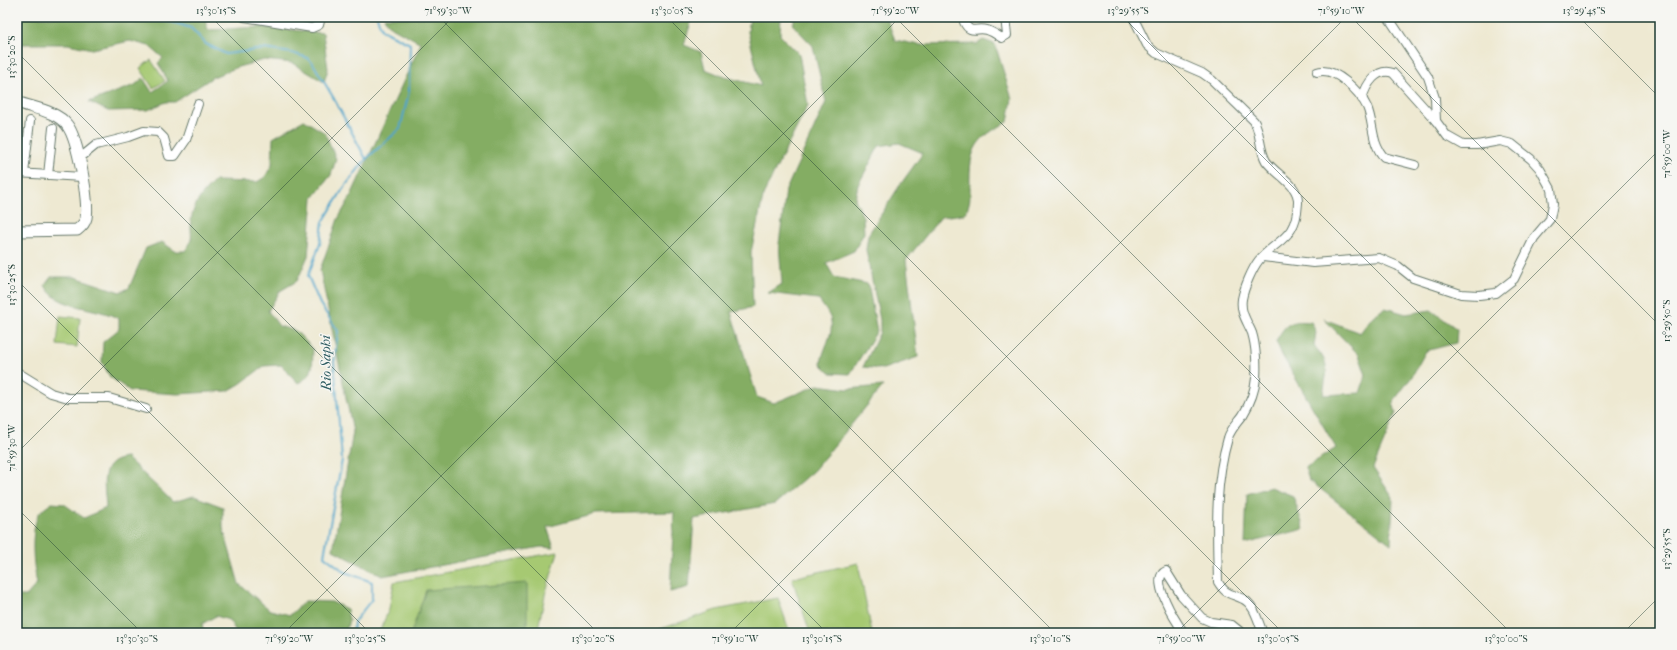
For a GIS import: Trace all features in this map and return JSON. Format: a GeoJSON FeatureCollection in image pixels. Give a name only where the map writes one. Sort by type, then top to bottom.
{"type":"FeatureCollection","features":[{"type":"Feature","properties":{"kind":"main road"},"geometry":{"type":"LineString","coordinates":[[17,102],[55,116],[68,125],[80,158],[86,217],[84,223],[78,230],[17,231]]}},
{"type":"Feature","properties":{"kind":"street"},"geometry":{"type":"LineString","coordinates":[[244,17],[312,28],[319,26],[321,17]]}},
{"type":"Feature","properties":{"kind":"street"},"geometry":{"type":"LineString","coordinates":[[964,17],[964,22],[970,30],[975,31],[984,29],[1002,38],[1008,35],[1005,17]]}},
{"type":"Feature","properties":{"kind":"street"},"geometry":{"type":"LineString","coordinates":[[1133,17],[1147,45],[1156,53],[1202,73],[1212,80],[1254,121],[1258,129],[1263,155],[1296,192],[1298,202],[1294,227],[1262,257],[1255,267],[1242,298],[1242,310],[1252,333],[1255,350],[1256,379],[1244,413],[1229,435],[1222,459],[1217,492],[1218,582],[1223,590],[1230,595],[1244,599],[1253,609],[1263,633]]}},
{"type":"Feature","properties":{"kind":"street"},"geometry":{"type":"LineString","coordinates":[[1388,17],[1428,77],[1435,98],[1436,121]]}},
{"type":"Feature","properties":{"kind":"street"},"geometry":{"type":"LineString","coordinates":[[1317,72],[1327,70],[1334,73],[1362,99],[1367,108],[1380,153],[1389,159],[1415,165]]}},
{"type":"Feature","properties":{"kind":"street"},"geometry":{"type":"LineString","coordinates":[[1262,257],[1313,263],[1379,258],[1398,266],[1413,278],[1461,294],[1479,295],[1496,293],[1514,279],[1534,238],[1550,219],[1553,204],[1551,189],[1536,164],[1512,144],[1500,140],[1477,145],[1464,145],[1447,136],[1436,121],[1393,73],[1388,71],[1379,73],[1374,77],[1367,86],[1362,99]]}},
{"type":"Feature","properties":{"kind":"street"},"geometry":{"type":"LineString","coordinates":[[80,158],[96,145],[128,137],[144,131],[158,132],[164,138],[169,156],[175,156],[186,140],[198,104]]}},
{"type":"Feature","properties":{"kind":"street"},"geometry":{"type":"LineString","coordinates":[[30,121],[20,173],[82,177]]}},
{"type":"Feature","properties":{"kind":"street"},"geometry":{"type":"LineString","coordinates":[[48,175],[53,128]]}},
{"type":"Feature","properties":{"kind":"street"},"geometry":{"type":"LineString","coordinates":[[17,372],[51,393],[68,398],[109,398],[146,409]]}},
{"type":"Feature","properties":{"kind":"street"},"geometry":{"type":"LineString","coordinates":[[1184,633],[1175,620],[1162,592],[1160,582],[1161,575],[1166,571],[1181,595],[1202,618],[1211,622],[1232,625],[1242,633]]}},
{"type":"Feature","properties":{"kind":"green space"},"geometry":{"type":"Polygon","coordinates":[[[17,17],[204,17],[208,30],[261,27],[323,33],[328,69],[324,82],[292,63],[264,60],[238,67],[213,77],[175,102],[166,102],[148,110],[108,111],[89,102],[135,85],[143,78],[152,92],[168,81],[158,63],[163,58],[149,46],[130,41],[92,49],[68,44],[17,44],[17,17]]]}},
{"type":"Feature","properties":{"kind":"green space"},"geometry":{"type":"Polygon","coordinates":[[[384,17],[677,17],[677,20],[692,19],[684,45],[701,52],[705,69],[725,77],[761,86],[748,32],[750,17],[781,17],[780,35],[799,54],[808,105],[764,193],[751,252],[753,307],[731,312],[757,397],[774,403],[818,385],[847,389],[883,386],[814,470],[775,504],[694,519],[689,587],[670,592],[674,512],[596,514],[547,527],[554,548],[541,547],[382,576],[333,550],[353,432],[320,270],[338,219],[350,198],[421,43],[388,25],[384,17]]]}},
{"type":"Feature","properties":{"kind":"green space"},"geometry":{"type":"Polygon","coordinates":[[[795,17],[886,17],[895,40],[919,45],[977,44],[983,40],[995,44],[1012,99],[1008,122],[988,133],[973,153],[970,172],[970,200],[964,214],[941,217],[906,260],[918,357],[883,369],[863,367],[880,332],[880,320],[866,250],[868,235],[900,185],[923,153],[899,143],[879,146],[858,185],[855,199],[863,217],[864,233],[854,251],[826,263],[834,277],[868,284],[877,331],[850,374],[830,373],[821,364],[823,353],[831,332],[831,321],[829,315],[818,299],[768,293],[782,284],[779,244],[786,190],[826,102],[813,46],[793,25],[795,17]]]}},
{"type":"Feature","properties":{"kind":"green space"},"geometry":{"type":"Polygon","coordinates":[[[151,60],[165,81],[153,88],[140,68],[151,60]]]}},
{"type":"Feature","properties":{"kind":"green space"},"geometry":{"type":"Polygon","coordinates":[[[304,120],[325,133],[336,159],[331,175],[313,198],[308,256],[297,281],[280,291],[268,311],[279,326],[296,331],[313,349],[312,369],[310,373],[298,383],[281,365],[264,366],[228,391],[178,394],[130,391],[110,377],[102,362],[103,342],[119,329],[119,319],[58,299],[50,293],[45,285],[51,277],[75,277],[120,292],[129,288],[146,248],[162,242],[175,251],[185,251],[191,240],[191,221],[196,204],[215,181],[257,182],[265,177],[272,165],[273,138],[304,120]]]}},
{"type":"Feature","properties":{"kind":"green space"},"geometry":{"type":"Polygon","coordinates":[[[1385,308],[1406,314],[1431,310],[1457,329],[1456,343],[1426,351],[1411,378],[1393,402],[1396,413],[1373,468],[1393,498],[1391,544],[1309,480],[1305,468],[1336,448],[1282,355],[1276,341],[1289,324],[1293,322],[1311,322],[1316,332],[1314,346],[1326,364],[1323,395],[1360,393],[1366,375],[1359,355],[1324,319],[1360,333],[1373,316],[1385,308]]]}},
{"type":"Feature","properties":{"kind":"green space"},"geometry":{"type":"Polygon","coordinates":[[[60,316],[80,318],[77,347],[57,345],[60,316]]]}},
{"type":"Feature","properties":{"kind":"green space"},"geometry":{"type":"Polygon","coordinates":[[[127,458],[173,502],[194,496],[223,507],[223,528],[239,584],[270,610],[290,615],[305,601],[332,602],[347,609],[349,621],[345,632],[237,633],[229,620],[216,616],[202,624],[204,633],[17,633],[17,596],[26,596],[37,584],[33,559],[33,540],[35,523],[38,515],[52,503],[64,504],[84,518],[106,508],[104,483],[107,469],[117,460],[127,458]]]}},
{"type":"Feature","properties":{"kind":"green space"},"geometry":{"type":"Polygon","coordinates":[[[1271,487],[1293,496],[1304,529],[1245,544],[1247,494],[1271,487]]]}},
{"type":"Feature","properties":{"kind":"green space"},"geometry":{"type":"Polygon","coordinates":[[[558,552],[545,595],[537,633],[379,633],[389,609],[394,582],[558,552]]]}},
{"type":"Feature","properties":{"kind":"green space"},"geometry":{"type":"Polygon","coordinates":[[[858,563],[872,633],[810,633],[792,578],[858,563]]]}},
{"type":"Feature","properties":{"kind":"green space"},"geometry":{"type":"Polygon","coordinates":[[[527,583],[527,633],[411,633],[426,590],[527,583]]]}},
{"type":"Feature","properties":{"kind":"green space"},"geometry":{"type":"Polygon","coordinates":[[[778,598],[790,633],[649,633],[716,610],[778,598]]]}},
{"type":"Feature","properties":{"kind":"waterway"},"geometry":{"type":"LineString","coordinates":[[125,17],[172,22],[191,28],[206,44],[226,54],[264,49],[292,53],[308,58],[314,65],[333,97],[366,159]]}},
{"type":"Feature","properties":{"kind":"waterway","name":"Rio Saphi"},"geometry":{"type":"LineString","coordinates":[[353,633],[354,622],[372,599],[372,582],[345,572],[324,556],[342,460],[334,362],[338,331],[320,304],[308,276],[320,244],[323,222],[343,189],[366,159],[400,129],[409,92],[410,44],[382,30],[377,17]]}}]}
